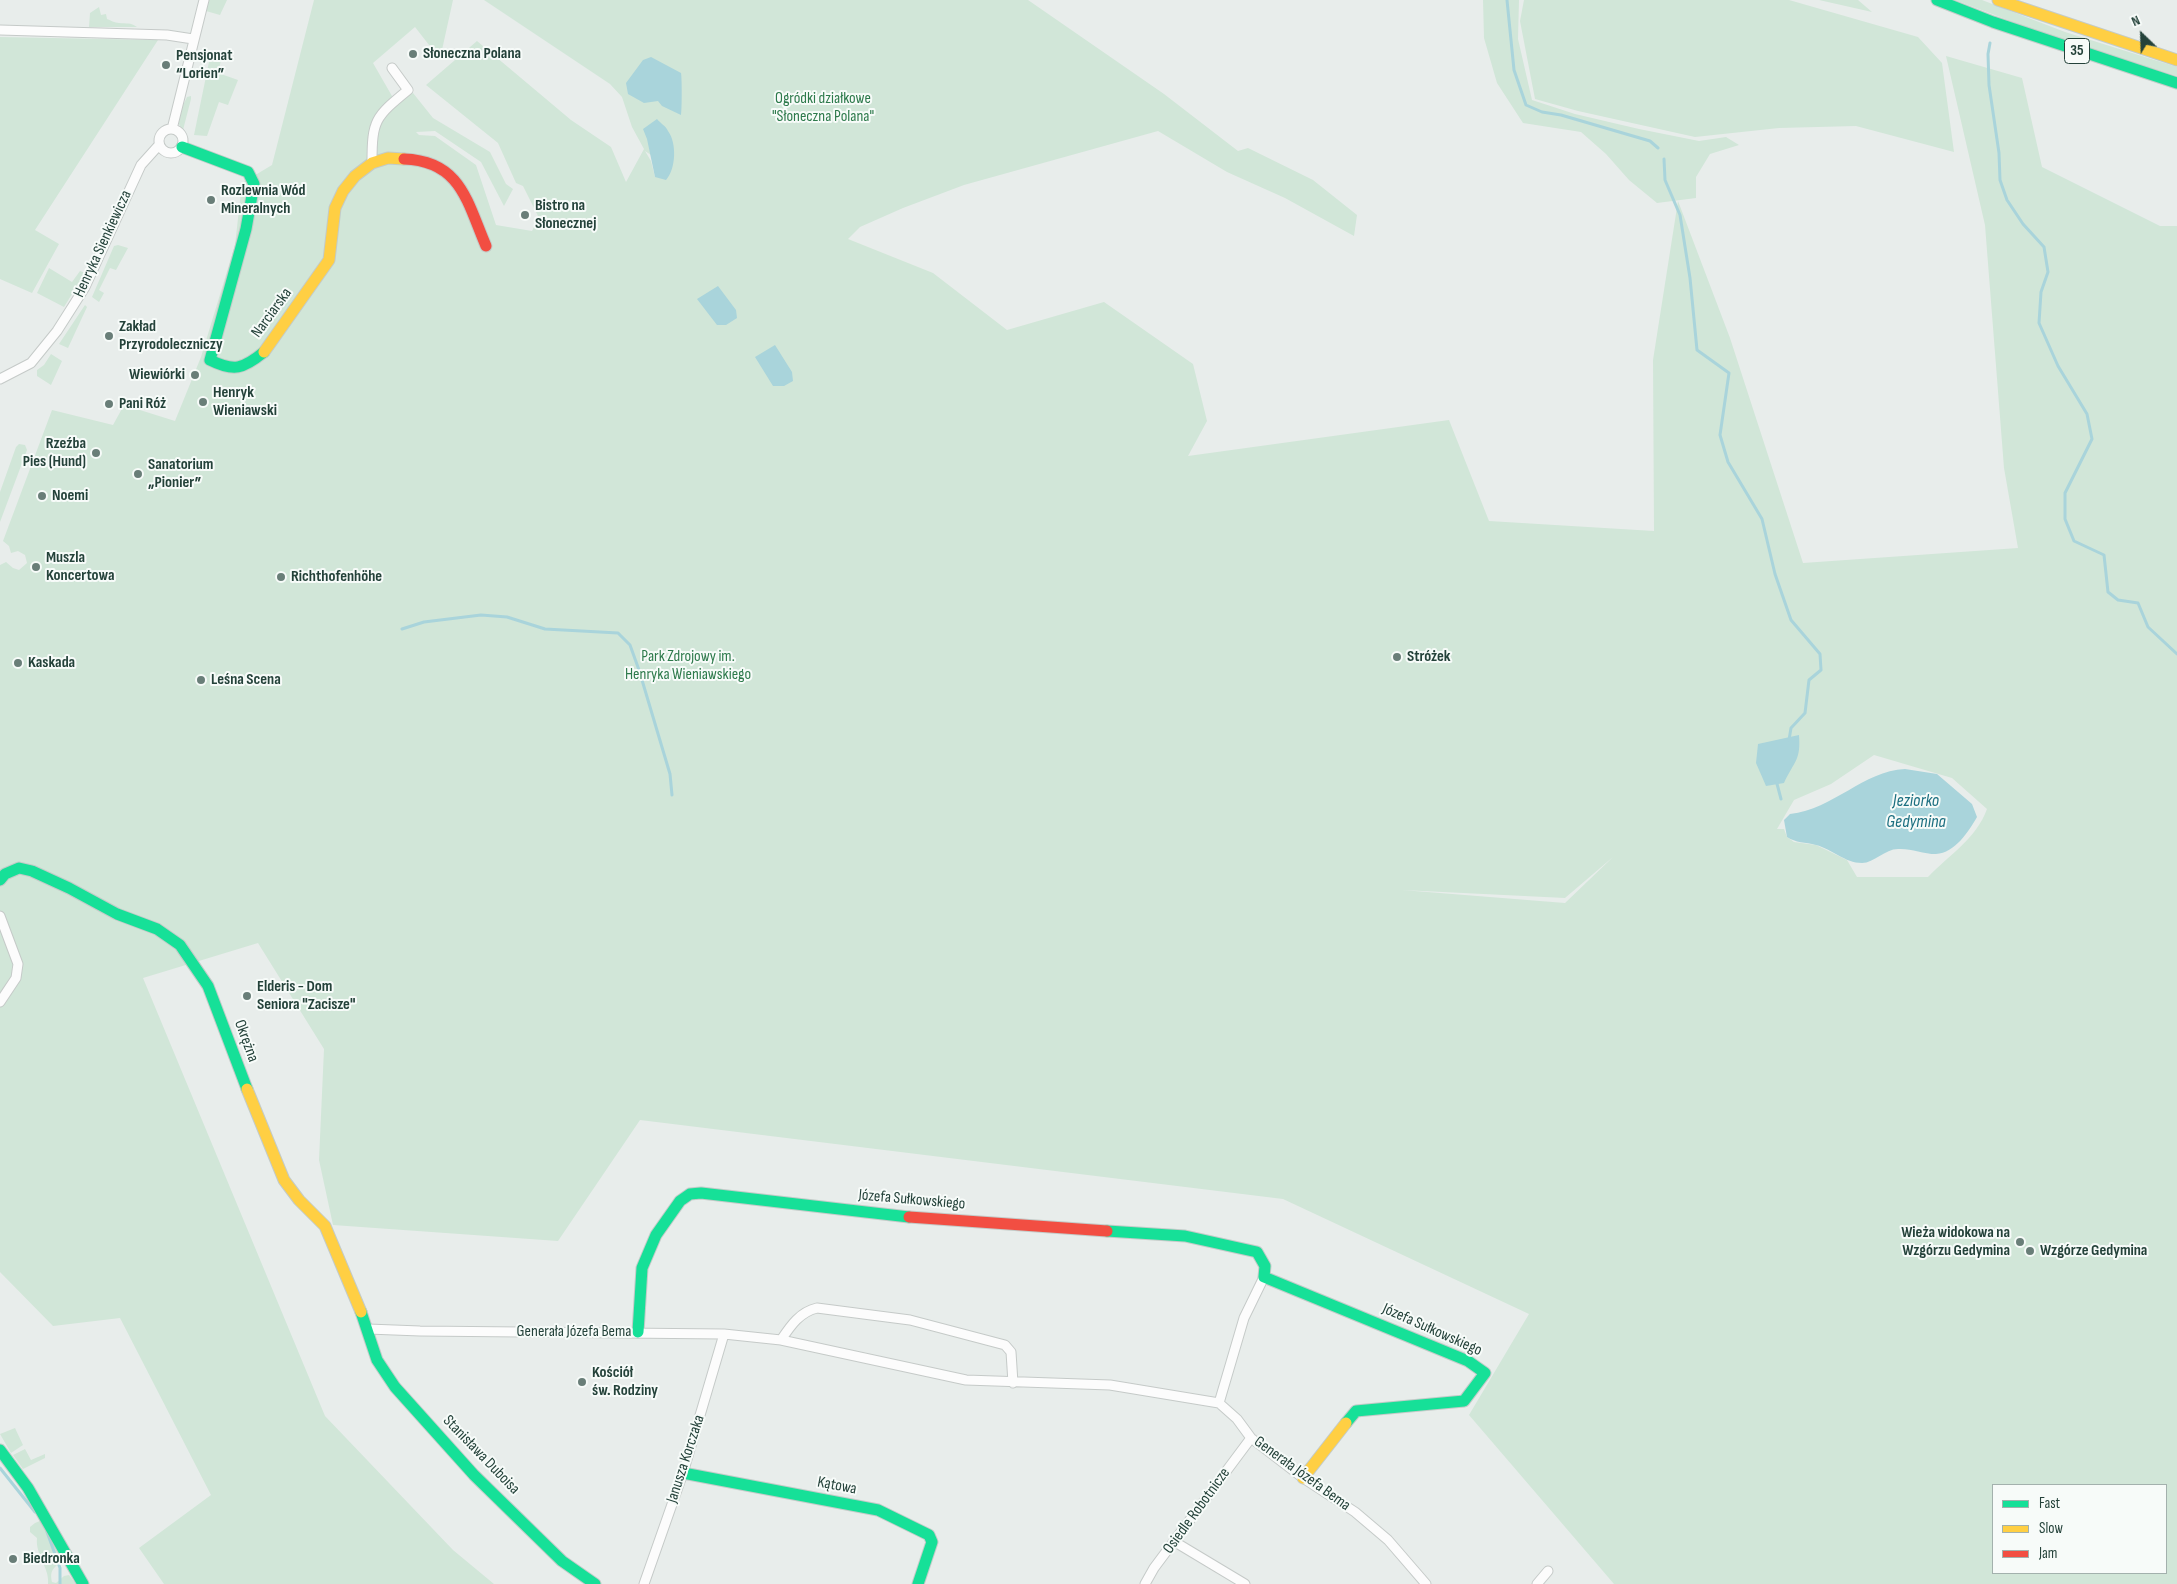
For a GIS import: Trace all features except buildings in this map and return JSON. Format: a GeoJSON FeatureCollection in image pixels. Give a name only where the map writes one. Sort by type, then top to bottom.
{"type":"FeatureCollection","features":[{"type":"Feature","properties":{"kind":"street"},"geometry":{"type":"LineString","coordinates":[[172,129],[204,0]]}},
{"type":"Feature","properties":{"kind":"street","name":"35"},"geometry":{"type":"LineString","coordinates":[[1937,0],[1985,20],[2177,83]]}},
{"type":"Feature","properties":{"kind":"street","name":"35"},"geometry":{"type":"LineString","coordinates":[[1998,0],[2177,60]]}},
{"type":"Feature","properties":{"kind":"street"},"geometry":{"type":"LineString","coordinates":[[0,30],[167,35],[193,39]]}},
{"type":"Feature","properties":{"kind":"street"},"geometry":{"type":"LineString","coordinates":[[392,68],[408,90],[382,111],[372,132],[372,163],[388,158],[414,159],[436,164],[444,169],[451,175],[460,189],[486,246]]}},
{"type":"Feature","properties":{"kind":"street"},"geometry":{"type":"LineString","coordinates":[[172,129],[177,130],[183,137],[182,147],[179,151],[170,153],[161,149],[159,140],[163,132],[172,129]]}},
{"type":"Feature","properties":{"kind":"street","name":"Henryka Sienkiewicza"},"geometry":{"type":"LineString","coordinates":[[0,379],[31,363],[57,331],[86,287],[141,165],[159,145]]}},
{"type":"Feature","properties":{"kind":"street","name":"Narciarska"},"geometry":{"type":"LineString","coordinates":[[182,147],[248,172],[254,184],[246,229],[210,360],[226,368],[245,365],[265,351],[318,278],[329,260],[335,208],[342,191],[355,176],[372,163]]}},
{"type":"Feature","properties":{"kind":"street","name":"Okrężna"},"geometry":{"type":"LineString","coordinates":[[0,880],[5,874],[18,868],[32,871],[69,888],[117,914],[157,929],[188,955],[208,986],[280,1172],[299,1200],[325,1226],[368,1329]]}},
{"type":"Feature","properties":{"kind":"street"},"geometry":{"type":"LineString","coordinates":[[0,916],[18,964],[16,978],[0,1002]]}},
{"type":"Feature","properties":{"kind":"street","name":"Józefa Sułkowskiego"},"geometry":{"type":"LineString","coordinates":[[638,1332],[642,1268],[656,1235],[680,1201],[690,1194],[701,1193],[903,1217],[1185,1236],[1257,1252],[1265,1266],[1264,1276],[1468,1361],[1485,1373],[1464,1401],[1356,1412],[1303,1478]]}},
{"type":"Feature","properties":{"kind":"street"},"geometry":{"type":"LineString","coordinates":[[1219,1402],[1244,1318],[1264,1276]]}},
{"type":"Feature","properties":{"kind":"street"},"geometry":{"type":"LineString","coordinates":[[781,1340],[794,1322],[808,1310],[818,1308],[910,1320],[1005,1345],[1011,1352],[1014,1383]]}},
{"type":"Feature","properties":{"kind":"street","name":"Generała Józefa Bema"},"geometry":{"type":"LineString","coordinates":[[368,1329],[420,1332],[724,1334],[781,1340],[966,1380],[1110,1385],[1219,1402],[1237,1419],[1251,1438],[1303,1478],[1355,1512],[1388,1540],[1426,1584]]}},
{"type":"Feature","properties":{"kind":"street","name":"Stanisława Duboisa"},"geometry":{"type":"LineString","coordinates":[[368,1329],[377,1360],[395,1387],[408,1402],[474,1475],[562,1561],[595,1584]]}},
{"type":"Feature","properties":{"kind":"street","name":"Janusza Korczaka"},"geometry":{"type":"LineString","coordinates":[[644,1584],[682,1473],[724,1334]]}},
{"type":"Feature","properties":{"kind":"street","name":"Osiedle Robotnicze"},"geometry":{"type":"LineString","coordinates":[[1145,1584],[1154,1568],[1251,1438]]}},
{"type":"Feature","properties":{"kind":"street"},"geometry":{"type":"LineString","coordinates":[[0,1450],[28,1488],[83,1584]]}},
{"type":"Feature","properties":{"kind":"street","name":"Kątowa"},"geometry":{"type":"LineString","coordinates":[[682,1473],[878,1510],[929,1535],[932,1542],[918,1584]]}},
{"type":"Feature","properties":{"kind":"street"},"geometry":{"type":"LineString","coordinates":[[1175,1542],[1245,1584]]}},
{"type":"Feature","properties":{"kind":"street"},"geometry":{"type":"LineString","coordinates":[[1537,1584],[1548,1571]]}},
{"type":"Feature","properties":{"kind":"green space"},"geometry":{"type":"Polygon","coordinates":[[[209,0],[227,0],[220,15],[206,11],[209,0]]]}},
{"type":"Feature","properties":{"kind":"green space","name":"Park Zdrojowy im. Henryka Wieniawskiego"},"geometry":{"type":"Polygon","coordinates":[[[314,0],[453,0],[440,59],[415,27],[373,63],[396,103],[413,93],[433,118],[490,152],[506,184],[513,189],[504,206],[481,162],[435,131],[416,132],[419,135],[435,136],[476,165],[496,225],[532,231],[539,218],[523,186],[516,183],[498,143],[426,85],[477,41],[571,120],[611,147],[626,182],[644,149],[632,127],[622,97],[610,84],[484,0],[1028,0],[1164,94],[1238,151],[1248,148],[1313,180],[1357,215],[1354,236],[1285,198],[1227,172],[1158,131],[964,185],[903,208],[860,227],[848,239],[933,273],[1007,330],[1104,302],[1193,364],[1207,421],[1188,456],[1449,420],[1489,521],[1654,531],[1653,360],[1678,201],[1730,338],[1803,563],[2018,548],[2004,468],[1985,225],[1946,56],[2022,78],[2042,167],[2160,226],[2177,226],[2177,1584],[1614,1584],[1469,1415],[1529,1314],[1283,1199],[640,1120],[558,1241],[333,1225],[319,1160],[324,1049],[258,943],[143,978],[325,1416],[453,1550],[494,1584],[164,1584],[139,1548],[211,1495],[120,1318],[53,1326],[0,1272],[0,565],[6,562],[19,570],[27,563],[25,555],[18,551],[11,553],[9,546],[3,541],[52,410],[113,425],[124,405],[175,421],[201,357],[235,245],[242,183],[272,165],[314,0]],[[645,151],[651,161],[655,177],[666,165],[645,151]],[[1874,755],[1831,784],[1794,800],[1777,829],[1784,829],[1787,837],[1794,842],[1816,845],[1847,860],[1857,877],[1928,877],[1969,838],[1982,820],[1987,809],[1952,778],[1874,755]],[[1613,857],[1565,898],[1402,890],[1565,903],[1613,857]]]}},
{"type":"Feature","properties":{"kind":"green space"},"geometry":{"type":"Polygon","coordinates":[[[1483,0],[1519,0],[1518,39],[1532,100],[1575,114],[1639,129],[1699,141],[1726,137],[1739,145],[1710,154],[1696,177],[1696,198],[1657,203],[1629,180],[1606,154],[1581,132],[1523,123],[1497,83],[1484,38],[1483,0]]]}},
{"type":"Feature","properties":{"kind":"green space"},"geometry":{"type":"Polygon","coordinates":[[[1524,0],[1789,0],[1918,37],[1942,63],[1954,152],[1856,126],[1779,128],[1695,137],[1578,111],[1535,99],[1520,21],[1524,0]]]}},
{"type":"Feature","properties":{"kind":"green space"},"geometry":{"type":"Polygon","coordinates":[[[1819,0],[1858,0],[1872,12],[1819,0]]]}},
{"type":"Feature","properties":{"kind":"green space"},"geometry":{"type":"Polygon","coordinates":[[[1955,0],[1982,0],[2065,32],[2177,67],[2177,76],[2066,42],[1955,0]]]}},
{"type":"Feature","properties":{"kind":"green space"},"geometry":{"type":"Polygon","coordinates":[[[99,7],[101,15],[106,14],[107,19],[137,27],[89,27],[90,13],[99,7]]]}},
{"type":"Feature","properties":{"kind":"green space"},"geometry":{"type":"Polygon","coordinates":[[[0,37],[158,40],[35,230],[59,244],[32,293],[0,279],[0,37]]]}},
{"type":"Feature","properties":{"kind":"green space"},"geometry":{"type":"Polygon","coordinates":[[[210,57],[221,60],[218,73],[238,80],[228,105],[219,102],[207,136],[194,135],[210,57]]]}},
{"type":"Feature","properties":{"kind":"green space"},"geometry":{"type":"Polygon","coordinates":[[[191,96],[183,130],[179,122],[179,114],[187,97],[191,96]]]}},
{"type":"Feature","properties":{"kind":"green space"},"geometry":{"type":"Polygon","coordinates":[[[118,245],[128,248],[116,270],[110,268],[99,290],[104,293],[99,302],[92,297],[114,246],[118,245]]]}},
{"type":"Feature","properties":{"kind":"green space"},"geometry":{"type":"Polygon","coordinates":[[[49,268],[72,282],[80,271],[85,273],[64,307],[37,293],[49,268]]]}},
{"type":"Feature","properties":{"kind":"green space"},"geometry":{"type":"Polygon","coordinates":[[[85,305],[87,307],[68,348],[59,344],[85,305]]]}},
{"type":"Feature","properties":{"kind":"green space"},"geometry":{"type":"Polygon","coordinates":[[[51,354],[62,361],[51,385],[37,376],[37,370],[44,365],[51,354]]]}},
{"type":"Feature","properties":{"kind":"green space"},"geometry":{"type":"Polygon","coordinates":[[[19,444],[25,445],[27,450],[0,522],[0,492],[16,447],[19,444]]]}},
{"type":"Feature","properties":{"kind":"green space"},"geometry":{"type":"Polygon","coordinates":[[[15,1428],[23,1445],[11,1453],[0,1434],[15,1428]]]}},
{"type":"Feature","properties":{"kind":"green space"},"geometry":{"type":"Polygon","coordinates":[[[25,1449],[31,1460],[45,1454],[45,1458],[23,1469],[13,1455],[25,1449]]]}},
{"type":"Feature","properties":{"kind":"green space"},"geometry":{"type":"Polygon","coordinates":[[[40,1521],[64,1560],[52,1571],[52,1582],[56,1583],[64,1576],[69,1575],[76,1584],[48,1584],[47,1572],[38,1550],[37,1538],[30,1532],[30,1527],[40,1521]]]}},
{"type":"Feature","properties":{"kind":"water"},"geometry":{"type":"Polygon","coordinates":[[[651,57],[681,73],[681,115],[662,106],[658,101],[644,103],[628,94],[626,83],[643,60],[651,57]]]}},
{"type":"Feature","properties":{"kind":"water"},"geometry":{"type":"Polygon","coordinates":[[[657,119],[667,129],[673,142],[674,156],[672,169],[666,180],[655,177],[643,129],[657,119]]]}},
{"type":"Feature","properties":{"kind":"water"},"geometry":{"type":"Polygon","coordinates":[[[718,286],[736,310],[737,318],[726,325],[717,325],[697,299],[718,286]]]}},
{"type":"Feature","properties":{"kind":"water"},"geometry":{"type":"Polygon","coordinates":[[[775,345],[792,372],[793,381],[784,386],[773,386],[755,357],[775,345]]]}},
{"type":"Feature","properties":{"kind":"water"},"geometry":{"type":"Polygon","coordinates":[[[1799,735],[1798,756],[1784,783],[1766,786],[1756,763],[1758,744],[1799,735]]]}},
{"type":"Feature","properties":{"kind":"water","name":"Jeziorko Gedymina"},"geometry":{"type":"Polygon","coordinates":[[[1905,769],[1937,774],[1972,804],[1977,817],[1966,835],[1949,850],[1936,854],[1898,849],[1862,863],[1850,861],[1822,847],[1787,837],[1784,820],[1790,814],[1806,811],[1821,805],[1876,776],[1890,771],[1905,769]]]}},
{"type":"Feature","properties":{"kind":"waterway"},"geometry":{"type":"LineString","coordinates":[[1507,0],[1514,70],[1526,105],[1542,112],[1561,115],[1650,141],[1658,148]]}},
{"type":"Feature","properties":{"kind":"waterway"},"geometry":{"type":"LineString","coordinates":[[1990,43],[1988,54],[1989,85],[1999,153],[2000,180],[2007,200],[2023,224],[2044,247],[2048,272],[2041,292],[2039,323],[2058,366],[2087,414],[2092,439],[2065,493],[2065,519],[2074,541],[2104,555],[2108,592],[2118,600],[2138,603],[2148,627],[2177,654]]}},
{"type":"Feature","properties":{"kind":"waterway"},"geometry":{"type":"LineString","coordinates":[[1664,159],[1665,180],[1680,215],[1690,278],[1697,350],[1729,373],[1720,435],[1728,462],[1762,519],[1775,574],[1791,620],[1820,654],[1821,670],[1809,680],[1805,713],[1791,728],[1789,740]]}},
{"type":"Feature","properties":{"kind":"waterway"},"geometry":{"type":"LineString","coordinates":[[402,629],[424,622],[481,615],[507,617],[545,629],[618,633],[630,645],[639,670],[670,774],[672,795]]}},
{"type":"Feature","properties":{"kind":"waterway"},"geometry":{"type":"LineString","coordinates":[[1776,780],[1781,799]]}},
{"type":"Feature","properties":{"kind":"waterway"},"geometry":{"type":"LineString","coordinates":[[0,1468],[35,1512]]}},
{"type":"Feature","properties":{"kind":"waterway"},"geometry":{"type":"LineString","coordinates":[[47,1532],[60,1568],[60,1584]]}},
{"type":"Feature","properties":{"kind":"traffic: fast"},"geometry":{"type":"LineString","coordinates":[[1937,0],[1993,22],[2177,83]]}},
{"type":"Feature","properties":{"kind":"traffic: fast"},"geometry":{"type":"LineString","coordinates":[[182,147],[248,172],[254,184],[246,229],[210,360],[218,364],[238,367],[250,362],[264,352]]}},
{"type":"Feature","properties":{"kind":"traffic: fast"},"geometry":{"type":"LineString","coordinates":[[0,880],[5,874],[19,868],[32,871],[69,888],[117,914],[157,929],[180,945],[208,986],[247,1089]]}},
{"type":"Feature","properties":{"kind":"traffic: fast"},"geometry":{"type":"LineString","coordinates":[[638,1332],[642,1268],[656,1235],[680,1201],[690,1194],[701,1193],[909,1217]]}},
{"type":"Feature","properties":{"kind":"traffic: fast"},"geometry":{"type":"LineString","coordinates":[[1107,1231],[1185,1236],[1257,1252],[1265,1266],[1264,1277],[1468,1361],[1485,1373],[1464,1401],[1356,1411],[1346,1423]]}},
{"type":"Feature","properties":{"kind":"traffic: fast"},"geometry":{"type":"LineString","coordinates":[[361,1312],[377,1360],[395,1387],[474,1475],[562,1561],[595,1584]]}},
{"type":"Feature","properties":{"kind":"traffic: fast"},"geometry":{"type":"LineString","coordinates":[[0,1450],[28,1488],[83,1584]]}},
{"type":"Feature","properties":{"kind":"traffic: fast"},"geometry":{"type":"LineString","coordinates":[[683,1473],[878,1510],[929,1535],[932,1542],[918,1584]]}},
{"type":"Feature","properties":{"kind":"traffic: slow"},"geometry":{"type":"LineString","coordinates":[[1998,0],[2177,60]]}},
{"type":"Feature","properties":{"kind":"traffic: slow"},"geometry":{"type":"LineString","coordinates":[[264,352],[329,260],[335,208],[343,191],[355,176],[372,163],[388,158],[404,159]]}},
{"type":"Feature","properties":{"kind":"traffic: slow"},"geometry":{"type":"LineString","coordinates":[[247,1089],[284,1180],[299,1200],[325,1226],[361,1312]]}},
{"type":"Feature","properties":{"kind":"traffic: slow"},"geometry":{"type":"LineString","coordinates":[[1303,1478],[1346,1423]]}},
{"type":"Feature","properties":{"kind":"traffic: jam"},"geometry":{"type":"LineString","coordinates":[[404,159],[438,167],[450,176],[467,200],[486,246]]}},
{"type":"Feature","properties":{"kind":"traffic: jam"},"geometry":{"type":"LineString","coordinates":[[909,1217],[1107,1231]]}},
{"type":"Feature","properties":{"kind":"place","name":"Słoneczna Polana"},"geometry":{"type":"Point","coordinates":[413,54]}},
{"type":"Feature","properties":{"kind":"place","name":"Pensjonat “Lorien”"},"geometry":{"type":"Point","coordinates":[166,65]}},
{"type":"Feature","properties":{"kind":"place","name":"Rozlewnia Wód Mineralnych"},"geometry":{"type":"Point","coordinates":[211,200]}},
{"type":"Feature","properties":{"kind":"place","name":"Bistro na Słonecznej"},"geometry":{"type":"Point","coordinates":[525,215]}},
{"type":"Feature","properties":{"kind":"place","name":"Zakład Przyrodoleczniczy"},"geometry":{"type":"Point","coordinates":[109,336]}},
{"type":"Feature","properties":{"kind":"place","name":"Wiewiórki"},"geometry":{"type":"Point","coordinates":[195,375]}},
{"type":"Feature","properties":{"kind":"place","name":"Henryk Wieniawski"},"geometry":{"type":"Point","coordinates":[203,402]}},
{"type":"Feature","properties":{"kind":"place","name":"Pani Róż"},"geometry":{"type":"Point","coordinates":[109,404]}},
{"type":"Feature","properties":{"kind":"place","name":"Rzeźba Pies (Hund)"},"geometry":{"type":"Point","coordinates":[96,453]}},
{"type":"Feature","properties":{"kind":"place","name":"Sanatorium „Pionier”"},"geometry":{"type":"Point","coordinates":[138,474]}},
{"type":"Feature","properties":{"kind":"place","name":"Noemi"},"geometry":{"type":"Point","coordinates":[42,496]}},
{"type":"Feature","properties":{"kind":"place","name":"Muszla Koncertowa"},"geometry":{"type":"Point","coordinates":[36,567]}},
{"type":"Feature","properties":{"kind":"place","name":"Richthofenhöhe"},"geometry":{"type":"Point","coordinates":[281,577]}},
{"type":"Feature","properties":{"kind":"place","name":"Stróżek"},"geometry":{"type":"Point","coordinates":[1397,657]}},
{"type":"Feature","properties":{"kind":"place","name":"Kaskada"},"geometry":{"type":"Point","coordinates":[18,663]}},
{"type":"Feature","properties":{"kind":"place","name":"Leśna Scena"},"geometry":{"type":"Point","coordinates":[201,680]}},
{"type":"Feature","properties":{"kind":"place","name":"Elderis - Dom Seniora \"Zacisze\""},"geometry":{"type":"Point","coordinates":[247,996]}},
{"type":"Feature","properties":{"kind":"place","name":"Wieża widokowa na Wzgórzu Gedymina"},"geometry":{"type":"Point","coordinates":[2020,1242]}},
{"type":"Feature","properties":{"kind":"place","name":"Wzgórze Gedymina"},"geometry":{"type":"Point","coordinates":[2030,1251]}},
{"type":"Feature","properties":{"kind":"place","name":"Kościół św. Rodziny"},"geometry":{"type":"Point","coordinates":[582,1382]}},
{"type":"Feature","properties":{"kind":"place","name":"Biedronka"},"geometry":{"type":"Point","coordinates":[13,1559]}},
{"type":"Feature","properties":{"kind":"park label","name":"Ogródki działkowe \"Słoneczna Polana\""},"geometry":{"type":"Point","coordinates":[823,108]}}]}
